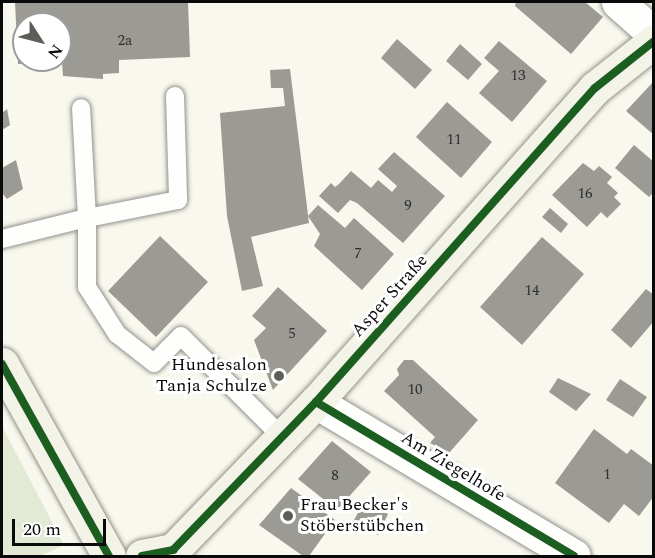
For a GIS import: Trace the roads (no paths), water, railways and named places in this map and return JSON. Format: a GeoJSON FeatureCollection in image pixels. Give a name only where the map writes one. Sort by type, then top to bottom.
{"type":"FeatureCollection","features":[{"type":"Feature","properties":{"kind":"street"},"geometry":{"type":"LineString","coordinates":[[618,2],[654,34]]}},
{"type":"Feature","properties":{"kind":"street","name":"Asper Straße"},"geometry":{"type":"LineString","coordinates":[[142,556],[173,550],[316,402],[595,88],[654,41]]}},
{"type":"Feature","properties":{"kind":"street"},"geometry":{"type":"LineString","coordinates":[[2,364],[109,556]]}},
{"type":"Feature","properties":{"kind":"street","name":"Am Ziegelhofe"},"geometry":{"type":"LineString","coordinates":[[316,402],[574,556]]}},
{"type":"Feature","properties":{"kind":"lane"},"geometry":{"type":"LineString","coordinates":[[2,239],[87,218],[178,200],[175,96]]}},
{"type":"Feature","properties":{"kind":"lane"},"geometry":{"type":"LineString","coordinates":[[81,108],[87,218],[87,287],[117,334],[154,363],[181,336],[283,438]]}},
{"type":"Feature","properties":{"kind":"place","name":"Hundesalon Tanja Schulze"},"geometry":{"type":"Point","coordinates":[279,376]}},
{"type":"Feature","properties":{"kind":"place","name":"Frau Becker's Stöberstübchen"},"geometry":{"type":"Point","coordinates":[288,516]}}]}
